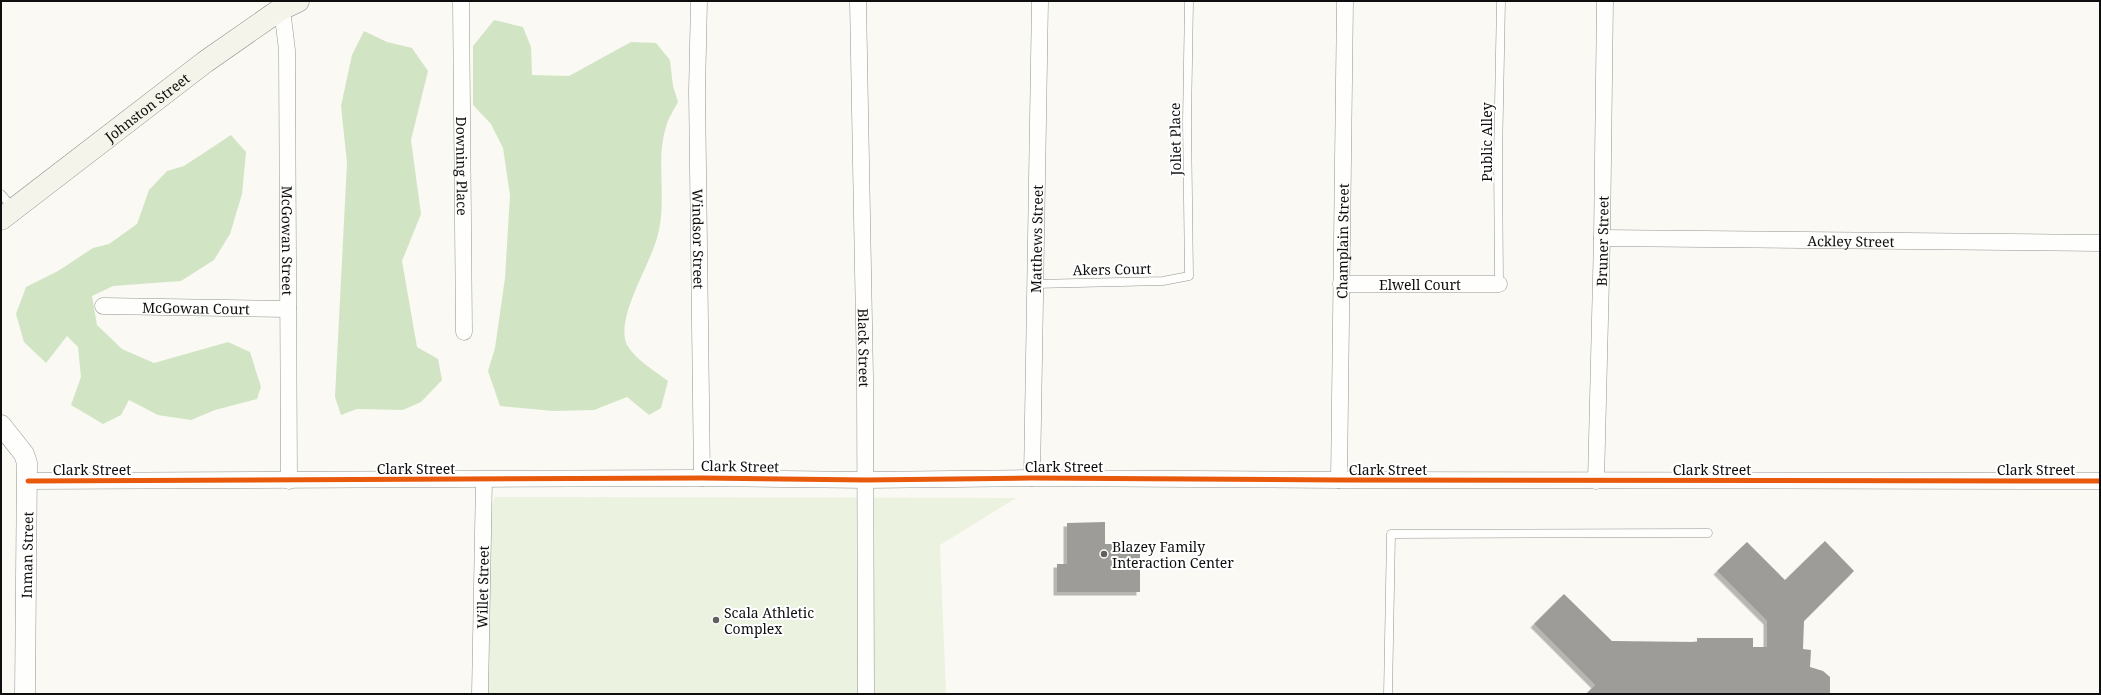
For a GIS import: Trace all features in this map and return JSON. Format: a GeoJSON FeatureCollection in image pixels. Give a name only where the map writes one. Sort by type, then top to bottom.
{"type":"FeatureCollection","features":[{"type":"Feature","properties":{"kind":"main road","name":"Johnston Street"},"geometry":{"type":"LineString","coordinates":[[5,208],[188,74],[287,4]]}},
{"type":"Feature","properties":{"kind":"street","name":"Downing Place"},"geometry":{"type":"LineString","coordinates":[[462,1],[464,332]]}},
{"type":"Feature","properties":{"kind":"street","name":"Windsor Street"},"geometry":{"type":"LineString","coordinates":[[699,1],[697,91],[702,478]]}},
{"type":"Feature","properties":{"kind":"street","name":"Black Street"},"geometry":{"type":"LineString","coordinates":[[858,1],[866,480],[866,694]]}},
{"type":"Feature","properties":{"kind":"street","name":"Matthews Street"},"geometry":{"type":"LineString","coordinates":[[1032,478],[1040,1]]}},
{"type":"Feature","properties":{"kind":"street","name":"Champlain Street"},"geometry":{"type":"LineString","coordinates":[[1339,480],[1345,1]]}},
{"type":"Feature","properties":{"kind":"street","name":"Bruner Street"},"geometry":{"type":"LineString","coordinates":[[1596,481],[1602,238],[1605,1]]}},
{"type":"Feature","properties":{"kind":"street","name":"McGowan Street"},"geometry":{"type":"LineString","coordinates":[[287,4],[289,481]]}},
{"type":"Feature","properties":{"kind":"street","name":"Ackley Street"},"geometry":{"type":"LineString","coordinates":[[1602,238],[2100,243]]}},
{"type":"Feature","properties":{"kind":"street","name":"Elwell Court"},"geometry":{"type":"LineString","coordinates":[[1341,284],[1499,284]]}},
{"type":"Feature","properties":{"kind":"street","name":"McGowan Court"},"geometry":{"type":"LineString","coordinates":[[104,306],[288,309]]}},
{"type":"Feature","properties":{"kind":"street","name":"Inman Street"},"geometry":{"type":"LineString","coordinates":[[1,425],[24,454],[27,463],[25,694]]}},
{"type":"Feature","properties":{"kind":"street","name":"Clark Street"},"geometry":{"type":"LineString","coordinates":[[28,481],[702,478],[866,480],[1032,478],[1596,481],[2100,481]]}},
{"type":"Feature","properties":{"kind":"street","name":"Willet Street"},"geometry":{"type":"LineString","coordinates":[[480,694],[484,480]]}},
{"type":"Feature","properties":{"kind":"lane","name":"Joliet Place"},"geometry":{"type":"LineString","coordinates":[[1189,1],[1187,122],[1189,276]]}},
{"type":"Feature","properties":{"kind":"lane","name":"Public Alley"},"geometry":{"type":"LineString","coordinates":[[1499,284],[1498,158],[1501,1]]}},
{"type":"Feature","properties":{"kind":"lane","name":"Akers Court"},"geometry":{"type":"LineString","coordinates":[[1035,284],[1163,281],[1189,276]]}},
{"type":"Feature","properties":{"kind":"lane"},"geometry":{"type":"LineString","coordinates":[[1388,694],[1391,534],[1708,533]]}},
{"type":"Feature","properties":{"kind":"green space"},"geometry":{"type":"Polygon","coordinates":[[[494,20],[523,27],[531,47],[532,75],[569,76],[631,42],[656,43],[670,60],[673,86],[678,102],[668,120],[663,140],[662,210],[660,224],[653,249],[631,302],[625,328],[625,339],[631,351],[636,357],[668,381],[661,408],[649,415],[627,397],[594,410],[553,411],[500,406],[488,371],[495,348],[505,278],[510,195],[503,148],[491,124],[473,105],[473,46],[494,20]]]}},
{"type":"Feature","properties":{"kind":"green space"},"geometry":{"type":"Polygon","coordinates":[[[364,31],[387,42],[412,48],[428,71],[411,140],[421,214],[402,261],[417,347],[438,359],[442,380],[421,402],[403,410],[357,409],[341,415],[335,397],[347,163],[341,106],[352,55],[364,31]]]}},
{"type":"Feature","properties":{"kind":"green space"},"geometry":{"type":"Polygon","coordinates":[[[231,135],[246,152],[242,194],[230,234],[214,260],[181,281],[113,286],[92,296],[97,325],[122,349],[154,363],[228,342],[250,352],[261,387],[257,399],[215,410],[191,420],[158,415],[129,400],[121,415],[103,424],[71,405],[81,377],[78,347],[67,336],[46,363],[24,342],[16,314],[26,287],[58,271],[93,248],[109,244],[137,224],[149,190],[167,171],[184,166],[231,135]]]}},
{"type":"Feature","properties":{"kind":"green space","name":"Scala Athletic Complex"},"geometry":{"type":"Polygon","coordinates":[[[495,497],[1016,498],[940,545],[946,694],[487,694],[490,511],[495,497]]]}},
{"type":"Feature","properties":{"kind":"building","name":"Blazey Family Interaction Center"},"geometry":{"type":"Polygon","coordinates":[[[1105,522],[1105,544],[1140,544],[1140,592],[1057,592],[1057,564],[1067,564],[1067,523],[1105,522]]]}},
{"type":"Feature","properties":{"kind":"building"},"geometry":{"type":"Polygon","coordinates":[[[1825,541],[1854,571],[1804,621],[1803,649],[1811,650],[1810,667],[1823,671],[1830,677],[1830,694],[1586,694],[1595,685],[1534,624],[1564,594],[1612,641],[1697,642],[1697,638],[1753,638],[1753,647],[1767,647],[1767,621],[1717,571],[1747,542],[1785,580],[1825,541]]]}},
{"type":"Feature","properties":{"kind":"cycle path"},"geometry":{"type":"LineString","coordinates":[[28,481],[702,478],[866,480],[1032,478],[2100,481]]}},
{"type":"Feature","properties":{"kind":"place","name":"Blazey Family Interaction Center"},"geometry":{"type":"Point","coordinates":[1104,554]}},
{"type":"Feature","properties":{"kind":"place","name":"Scala Athletic Complex"},"geometry":{"type":"Point","coordinates":[716,620]}}]}
